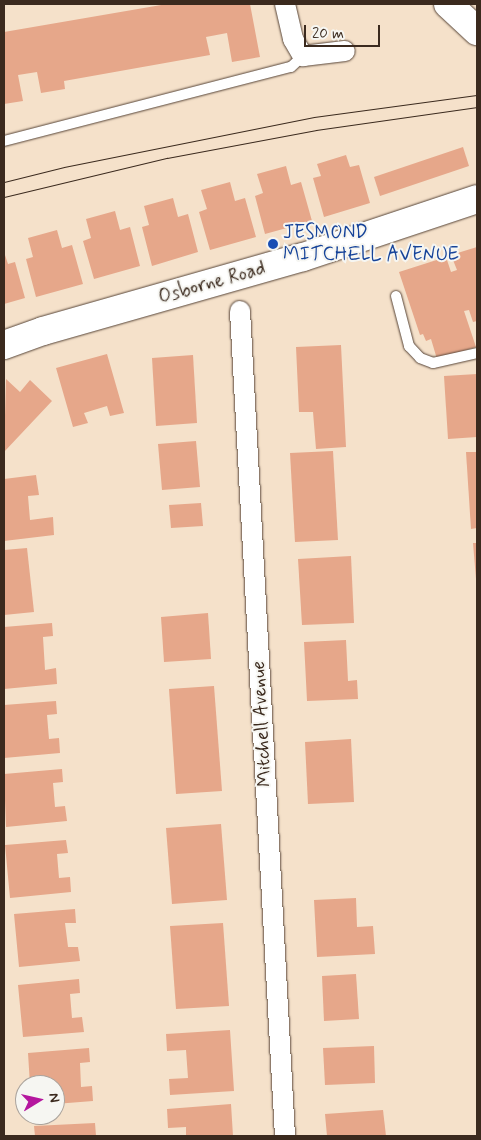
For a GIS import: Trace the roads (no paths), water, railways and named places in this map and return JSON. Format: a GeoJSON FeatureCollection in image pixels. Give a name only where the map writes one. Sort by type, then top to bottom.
{"type":"FeatureCollection","features":[{"type":"Feature","properties":{"kind":"main road"},"geometry":{"type":"LineString","coordinates":[[448,4],[477,31]]}},
{"type":"Feature","properties":{"kind":"main road","name":"Osborne Road"},"geometry":{"type":"LineString","coordinates":[[4,345],[43,331],[303,256],[477,198]]}},
{"type":"Feature","properties":{"kind":"street"},"geometry":{"type":"LineString","coordinates":[[285,4],[292,39],[302,56],[345,51]]}},
{"type":"Feature","properties":{"kind":"street","name":"Mitchell Avenue"},"geometry":{"type":"LineString","coordinates":[[240,311],[285,1136]]}},
{"type":"Feature","properties":{"kind":"lane"},"geometry":{"type":"LineString","coordinates":[[4,141],[291,67],[302,56]]}},
{"type":"Feature","properties":{"kind":"lane"},"geometry":{"type":"LineString","coordinates":[[396,296],[409,346],[420,358],[433,363],[477,353]]}},
{"type":"Feature","properties":{"kind":"tram line"},"geometry":{"type":"LineString","coordinates":[[4,182],[64,167],[314,117],[477,95]]}},
{"type":"Feature","properties":{"kind":"tram line"},"geometry":{"type":"LineString","coordinates":[[4,197],[167,158],[316,130],[477,107]]}},
{"type":"Feature","properties":{"kind":"place","name":"JESMOND MITCHELL AVENUE"},"geometry":{"type":"Point","coordinates":[273,244]}}]}
